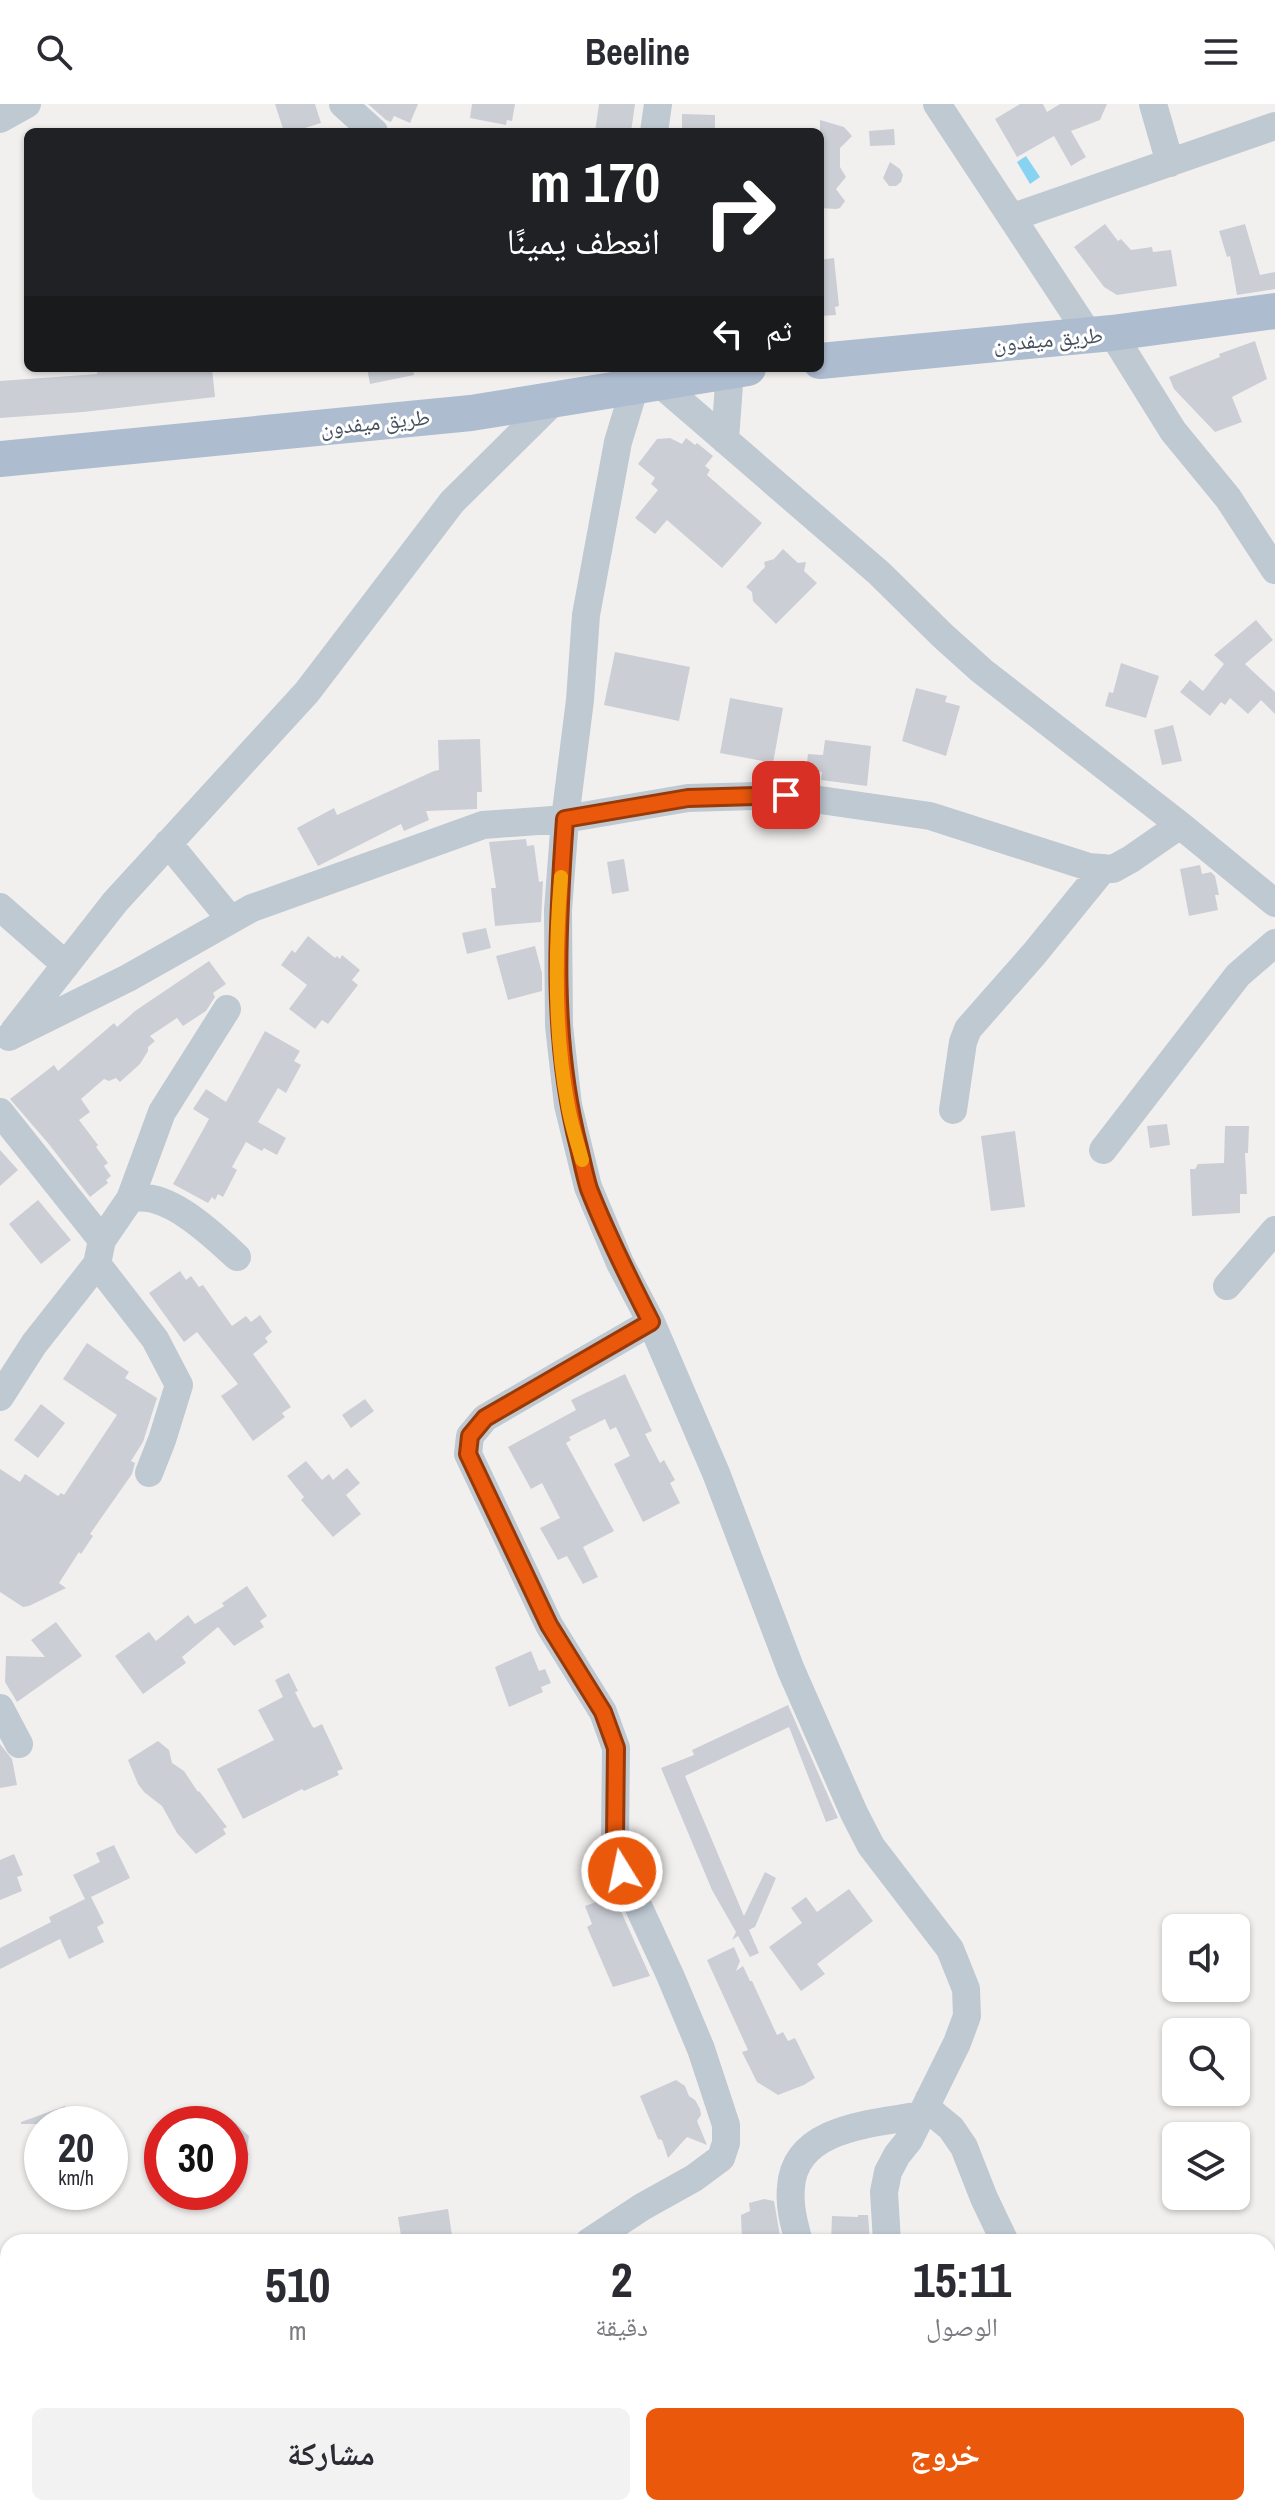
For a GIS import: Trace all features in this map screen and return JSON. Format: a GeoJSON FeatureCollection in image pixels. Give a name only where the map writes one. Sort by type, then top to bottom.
{"type":"FeatureCollection","features":[{"type":"Feature","properties":{"kind":"main road","name":"طريق ميفدون"},"geometry":{"type":"LineString","coordinates":[[824,361],[1100,334],[1275,311]]}},
{"type":"Feature","properties":{"kind":"main road","name":"طريق ميفدون"},"geometry":{"type":"LineString","coordinates":[[0,459],[471,413],[554,401],[629,379],[706,372]]}},
{"type":"Feature","properties":{"kind":"street"},"geometry":{"type":"LineString","coordinates":[[0,119],[27,104]]}},
{"type":"Feature","properties":{"kind":"street"},"geometry":{"type":"LineString","coordinates":[[343,104],[370,128]]}},
{"type":"Feature","properties":{"kind":"street"},"geometry":{"type":"LineString","coordinates":[[655,128],[658,104]]}},
{"type":"Feature","properties":{"kind":"street"},"geometry":{"type":"LineString","coordinates":[[937,104],[1013,217],[1173,431],[1228,498],[1275,570]]}},
{"type":"Feature","properties":{"kind":"street"},"geometry":{"type":"LineString","coordinates":[[1153,104],[1170,163]]}},
{"type":"Feature","properties":{"kind":"street"},"geometry":{"type":"LineString","coordinates":[[1013,217],[1275,126]]}},
{"type":"Feature","properties":{"kind":"street"},"geometry":{"type":"LineString","coordinates":[[725,440],[738,372]]}},
{"type":"Feature","properties":{"kind":"street"},"geometry":{"type":"LineString","coordinates":[[887,2234],[884,2192],[888,2172],[909,2140],[957,2043],[967,2016],[966,1989],[950,1949],[871,1846],[854,1813],[791,1670],[716,1473],[588,1187],[568,1105],[558,1012],[558,910],[565,819],[580,700],[586,615],[629,379],[725,440],[879,573],[982,671],[1275,903]]}},
{"type":"Feature","properties":{"kind":"street"},"geometry":{"type":"LineString","coordinates":[[5,1043],[115,902],[307,692],[452,502],[554,401]]}},
{"type":"Feature","properties":{"kind":"street"},"geometry":{"type":"LineString","coordinates":[[471,413],[494,434],[497,444],[484,470]]}},
{"type":"Feature","properties":{"kind":"street"},"geometry":{"type":"LineString","coordinates":[[5,1043],[252,908],[483,825],[565,819],[688,798],[786,795],[930,816],[1089,867],[1113,869],[1180,825]]}},
{"type":"Feature","properties":{"kind":"street"},"geometry":{"type":"LineString","coordinates":[[168,843],[231,920]]}},
{"type":"Feature","properties":{"kind":"street"},"geometry":{"type":"LineString","coordinates":[[953,1110],[963,1042],[968,1029],[1104,868]]}},
{"type":"Feature","properties":{"kind":"street"},"geometry":{"type":"LineString","coordinates":[[0,907],[66,965]]}},
{"type":"Feature","properties":{"kind":"street"},"geometry":{"type":"LineString","coordinates":[[1103,1150],[1238,975],[1275,943]]}},
{"type":"Feature","properties":{"kind":"street"},"geometry":{"type":"LineString","coordinates":[[0,1397],[99,1252],[130,1199],[162,1112],[227,1009]]}},
{"type":"Feature","properties":{"kind":"street"},"geometry":{"type":"LineString","coordinates":[[0,1112],[99,1252],[155,1339],[179,1385],[149,1473]]}},
{"type":"Feature","properties":{"kind":"street"},"geometry":{"type":"LineString","coordinates":[[130,1199],[141,1196],[160,1201],[193,1219],[237,1257]]}},
{"type":"Feature","properties":{"kind":"street"},"geometry":{"type":"LineString","coordinates":[[1227,1286],[1275,1230]]}},
{"type":"Feature","properties":{"kind":"street"},"geometry":{"type":"LineString","coordinates":[[601,2234],[694,2178],[721,2158],[726,2143],[726,2125],[696,2037],[622,1871],[615,1839],[616,1748],[603,1712],[549,1625],[468,1454],[470,1436],[485,1418],[651,1322]]}},
{"type":"Feature","properties":{"kind":"street"},"geometry":{"type":"LineString","coordinates":[[0,1708],[19,1744]]}},
{"type":"Feature","properties":{"kind":"street"},"geometry":{"type":"LineString","coordinates":[[797,2234],[791,2210],[790,2184],[800,2160],[809,2149],[820,2139],[837,2132],[925,2107]]}},
{"type":"Feature","properties":{"kind":"street"},"geometry":{"type":"LineString","coordinates":[[925,2107],[951,2128],[964,2147],[1001,2234]]}},
{"type":"Feature","properties":{"kind":"water"},"geometry":{"type":"Polygon","coordinates":[[[1026,156],[1040,177],[1030,184],[1017,162],[1026,156]]]}},
{"type":"Feature","properties":{"kind":"building"},"geometry":{"type":"Polygon","coordinates":[[[275,104],[315,104],[321,123],[305,128],[283,128],[275,104]]]}},
{"type":"Feature","properties":{"kind":"building"},"geometry":{"type":"Polygon","coordinates":[[[368,104],[418,104],[410,123],[394,116],[391,122],[386,120],[368,104]]]}},
{"type":"Feature","properties":{"kind":"building"},"geometry":{"type":"Polygon","coordinates":[[[472,104],[515,104],[512,121],[507,120],[506,125],[470,118],[472,104]]]}},
{"type":"Feature","properties":{"kind":"building"},"geometry":{"type":"Polygon","coordinates":[[[599,104],[635,104],[632,128],[596,128],[599,104]]]}},
{"type":"Feature","properties":{"kind":"building"},"geometry":{"type":"Polygon","coordinates":[[[1020,104],[1043,104],[1047,112],[1060,104],[1107,104],[1100,120],[1071,131],[1086,157],[1071,166],[1054,136],[1017,157],[995,119],[1020,104]]]}},
{"type":"Feature","properties":{"kind":"building"},"geometry":{"type":"Polygon","coordinates":[[[682,114],[715,115],[715,128],[682,128],[682,114]]]}},
{"type":"Feature","properties":{"kind":"building"},"geometry":{"type":"Polygon","coordinates":[[[820,120],[844,127],[852,136],[840,148],[840,167],[846,177],[836,189],[845,201],[836,209],[824,208],[824,128],[820,128],[820,120]]]}},
{"type":"Feature","properties":{"kind":"building"},"geometry":{"type":"Polygon","coordinates":[[[894,129],[895,145],[870,146],[869,131],[894,129]]]}},
{"type":"Feature","properties":{"kind":"building"},"geometry":{"type":"Polygon","coordinates":[[[890,162],[903,175],[896,186],[889,186],[883,178],[890,162]]]}},
{"type":"Feature","properties":{"kind":"building"},"geometry":{"type":"Polygon","coordinates":[[[1105,224],[1118,241],[1121,239],[1131,250],[1152,247],[1153,252],[1171,250],[1177,286],[1117,295],[1104,287],[1074,247],[1105,224]]]}},
{"type":"Feature","properties":{"kind":"building"},"geometry":{"type":"Polygon","coordinates":[[[1245,224],[1260,275],[1275,272],[1275,289],[1237,295],[1230,256],[1227,257],[1219,231],[1245,224]]]}},
{"type":"Feature","properties":{"kind":"building"},"geometry":{"type":"Polygon","coordinates":[[[834,258],[839,306],[835,307],[836,315],[824,316],[824,259],[834,258]]]}},
{"type":"Feature","properties":{"kind":"building"},"geometry":{"type":"Polygon","coordinates":[[[1255,341],[1267,379],[1232,397],[1242,422],[1215,432],[1174,389],[1169,377],[1255,341]]]}},
{"type":"Feature","properties":{"kind":"building"},"geometry":{"type":"Polygon","coordinates":[[[212,372],[215,397],[0,418],[0,381],[97,374],[212,372]]]}},
{"type":"Feature","properties":{"kind":"building"},"geometry":{"type":"Polygon","coordinates":[[[368,372],[414,372],[414,375],[370,384],[368,372]]]}},
{"type":"Feature","properties":{"kind":"building"},"geometry":{"type":"Polygon","coordinates":[[[670,438],[682,444],[686,438],[713,456],[705,466],[710,470],[707,475],[762,523],[722,568],[667,520],[655,534],[635,518],[658,490],[651,484],[655,478],[638,464],[657,439],[670,438]]]}},
{"type":"Feature","properties":{"kind":"building"},"geometry":{"type":"Polygon","coordinates":[[[783,549],[798,563],[806,562],[804,571],[817,583],[776,624],[753,601],[752,592],[746,587],[765,567],[764,562],[774,559],[783,549]]]}},
{"type":"Feature","properties":{"kind":"building"},"geometry":{"type":"Polygon","coordinates":[[[1256,620],[1273,640],[1245,664],[1275,692],[1275,714],[1261,700],[1248,714],[1230,698],[1225,705],[1221,702],[1210,716],[1180,692],[1190,680],[1203,691],[1224,664],[1214,655],[1256,620]]]}},
{"type":"Feature","properties":{"kind":"building"},"geometry":{"type":"Polygon","coordinates":[[[615,652],[690,667],[679,721],[604,705],[615,652]]]}},
{"type":"Feature","properties":{"kind":"building"},"geometry":{"type":"Polygon","coordinates":[[[1121,663],[1159,676],[1146,718],[1105,706],[1109,692],[1113,693],[1121,663]]]}},
{"type":"Feature","properties":{"kind":"building"},"geometry":{"type":"Polygon","coordinates":[[[916,688],[947,696],[945,702],[960,706],[946,756],[902,741],[916,688]]]}},
{"type":"Feature","properties":{"kind":"building"},"geometry":{"type":"Polygon","coordinates":[[[730,698],[783,708],[773,763],[720,753],[730,698]]]}},
{"type":"Feature","properties":{"kind":"building"},"geometry":{"type":"Polygon","coordinates":[[[1173,725],[1182,761],[1162,765],[1154,730],[1173,725]]]}},
{"type":"Feature","properties":{"kind":"building"},"geometry":{"type":"Polygon","coordinates":[[[480,739],[482,792],[477,792],[477,809],[426,811],[429,820],[404,831],[401,824],[318,866],[297,828],[334,808],[337,815],[439,770],[438,740],[480,739]]]}},
{"type":"Feature","properties":{"kind":"building"},"geometry":{"type":"Polygon","coordinates":[[[825,740],[871,746],[867,786],[821,780],[822,772],[806,770],[808,754],[823,755],[825,740]]]}},
{"type":"Feature","properties":{"kind":"building"},"geometry":{"type":"Polygon","coordinates":[[[526,839],[527,846],[534,845],[539,882],[543,881],[541,922],[495,926],[491,888],[496,888],[489,842],[526,839]]]}},
{"type":"Feature","properties":{"kind":"building"},"geometry":{"type":"Polygon","coordinates":[[[624,859],[629,891],[612,894],[607,862],[624,859]]]}},
{"type":"Feature","properties":{"kind":"building"},"geometry":{"type":"Polygon","coordinates":[[[1200,865],[1202,874],[1211,872],[1215,876],[1218,910],[1189,916],[1180,869],[1200,865]]]}},
{"type":"Feature","properties":{"kind":"building"},"geometry":{"type":"Polygon","coordinates":[[[486,928],[491,948],[467,954],[462,933],[486,928]]]}},
{"type":"Feature","properties":{"kind":"building"},"geometry":{"type":"Polygon","coordinates":[[[308,936],[335,958],[340,959],[342,955],[360,970],[352,980],[358,985],[328,1024],[322,1020],[315,1029],[289,1009],[307,985],[281,965],[308,936]]]}},
{"type":"Feature","properties":{"kind":"building"},"geometry":{"type":"Polygon","coordinates":[[[535,946],[542,973],[542,991],[508,1000],[496,956],[535,946]]]}},
{"type":"Feature","properties":{"kind":"building"},"geometry":{"type":"Polygon","coordinates":[[[209,961],[226,984],[213,993],[215,997],[206,1011],[183,1026],[177,1018],[150,1036],[155,1041],[148,1047],[140,1064],[120,1082],[116,1078],[109,1081],[104,1079],[81,1099],[90,1112],[79,1120],[98,1145],[96,1147],[108,1163],[104,1166],[111,1176],[106,1180],[108,1183],[90,1197],[10,1099],[54,1065],[58,1071],[114,1023],[117,1027],[135,1011],[209,961]]]}},
{"type":"Feature","properties":{"kind":"building"},"geometry":{"type":"Polygon","coordinates":[[[265,1031],[300,1051],[294,1061],[301,1065],[286,1093],[278,1088],[258,1122],[286,1138],[277,1155],[246,1142],[232,1167],[237,1170],[223,1197],[218,1194],[215,1200],[212,1197],[208,1203],[173,1184],[209,1119],[193,1109],[206,1089],[226,1102],[265,1031]]]}},
{"type":"Feature","properties":{"kind":"building"},"geometry":{"type":"Polygon","coordinates":[[[1167,1124],[1170,1145],[1150,1148],[1147,1126],[1167,1124]]]}},
{"type":"Feature","properties":{"kind":"building"},"geometry":{"type":"Polygon","coordinates":[[[1225,1126],[1249,1126],[1248,1153],[1245,1153],[1247,1194],[1240,1194],[1240,1213],[1192,1216],[1190,1169],[1195,1169],[1198,1164],[1224,1163],[1225,1126]]]}},
{"type":"Feature","properties":{"kind":"building"},"geometry":{"type":"Polygon","coordinates":[[[1015,1131],[1025,1207],[991,1211],[981,1136],[1015,1131]]]}},
{"type":"Feature","properties":{"kind":"building"},"geometry":{"type":"Polygon","coordinates":[[[0,1150],[18,1170],[0,1186],[0,1150]]]}},
{"type":"Feature","properties":{"kind":"building"},"geometry":{"type":"Polygon","coordinates":[[[38,1200],[71,1240],[41,1264],[9,1224],[38,1200]]]}},
{"type":"Feature","properties":{"kind":"building"},"geometry":{"type":"Polygon","coordinates":[[[180,1271],[186,1280],[191,1276],[199,1287],[203,1285],[232,1326],[246,1316],[251,1322],[260,1315],[272,1332],[265,1338],[268,1342],[253,1354],[291,1407],[282,1413],[285,1417],[253,1441],[221,1396],[238,1384],[197,1332],[184,1342],[149,1293],[180,1271]]]}},
{"type":"Feature","properties":{"kind":"building"},"geometry":{"type":"Polygon","coordinates":[[[87,1343],[129,1372],[125,1378],[157,1398],[143,1442],[131,1461],[135,1463],[132,1474],[59,1583],[66,1588],[23,1607],[0,1592],[0,1469],[20,1482],[25,1474],[58,1496],[61,1493],[64,1495],[117,1415],[63,1379],[87,1343]]]}},
{"type":"Feature","properties":{"kind":"building"},"geometry":{"type":"Polygon","coordinates":[[[625,1374],[652,1431],[645,1434],[660,1463],[664,1460],[675,1480],[670,1483],[680,1503],[643,1522],[614,1464],[630,1456],[616,1427],[610,1430],[605,1419],[569,1437],[571,1440],[566,1443],[614,1531],[583,1547],[598,1577],[583,1584],[567,1556],[558,1560],[540,1528],[560,1518],[542,1483],[531,1489],[508,1447],[576,1410],[571,1400],[625,1374]]]}},
{"type":"Feature","properties":{"kind":"building"},"geometry":{"type":"Polygon","coordinates":[[[365,1399],[374,1411],[351,1428],[342,1415],[365,1399]]]}},
{"type":"Feature","properties":{"kind":"building"},"geometry":{"type":"Polygon","coordinates":[[[41,1404],[65,1423],[38,1458],[14,1440],[41,1404]]]}},
{"type":"Feature","properties":{"kind":"building"},"geometry":{"type":"Polygon","coordinates":[[[306,1461],[322,1480],[329,1474],[333,1480],[347,1468],[360,1483],[346,1495],[361,1514],[333,1537],[301,1500],[304,1497],[287,1476],[306,1461]]]}},
{"type":"Feature","properties":{"kind":"building"},"geometry":{"type":"Polygon","coordinates":[[[247,1586],[267,1616],[260,1621],[264,1627],[234,1646],[218,1627],[182,1657],[186,1663],[143,1694],[115,1656],[149,1632],[156,1641],[188,1615],[195,1624],[224,1606],[222,1603],[247,1586]]]}},
{"type":"Feature","properties":{"kind":"building"},"geometry":{"type":"Polygon","coordinates":[[[56,1622],[82,1656],[17,1702],[5,1682],[6,1656],[45,1657],[31,1640],[56,1622]]]}},
{"type":"Feature","properties":{"kind":"building"},"geometry":{"type":"Polygon","coordinates":[[[531,1651],[539,1671],[545,1669],[551,1683],[541,1687],[543,1692],[509,1707],[495,1667],[531,1651]]]}},
{"type":"Feature","properties":{"kind":"building"},"geometry":{"type":"Polygon","coordinates":[[[289,1673],[312,1726],[322,1724],[343,1769],[337,1771],[339,1775],[304,1791],[302,1789],[243,1819],[217,1769],[274,1740],[258,1710],[283,1697],[275,1680],[289,1673]]]}},
{"type":"Feature","properties":{"kind":"building"},"geometry":{"type":"Polygon","coordinates":[[[788,1705],[838,1818],[826,1822],[789,1727],[685,1776],[744,1916],[765,1872],[776,1878],[755,1927],[749,1930],[759,1953],[750,1957],[738,1936],[732,1940],[736,1932],[712,1890],[661,1768],[694,1755],[692,1750],[788,1705]]]}},
{"type":"Feature","properties":{"kind":"building"},"geometry":{"type":"Polygon","coordinates":[[[158,1741],[169,1750],[172,1763],[184,1771],[227,1827],[223,1829],[226,1834],[196,1854],[177,1833],[162,1806],[138,1784],[128,1760],[158,1741]]]}},
{"type":"Feature","properties":{"kind":"building"},"geometry":{"type":"Polygon","coordinates":[[[0,1744],[12,1759],[17,1785],[0,1788],[0,1744]]]}},
{"type":"Feature","properties":{"kind":"building"},"geometry":{"type":"Polygon","coordinates":[[[114,1845],[130,1878],[91,1897],[104,1923],[97,1927],[104,1942],[69,1959],[60,1939],[0,1969],[0,1948],[51,1922],[49,1917],[85,1899],[73,1875],[100,1862],[96,1853],[114,1845]]]}},
{"type":"Feature","properties":{"kind":"building"},"geometry":{"type":"Polygon","coordinates":[[[14,1854],[23,1875],[17,1877],[22,1891],[0,1900],[0,1860],[14,1854]]]}},
{"type":"Feature","properties":{"kind":"building"},"geometry":{"type":"Polygon","coordinates":[[[606,1878],[650,1976],[613,1987],[587,1927],[592,1924],[585,1906],[599,1901],[591,1886],[606,1878]]]}},
{"type":"Feature","properties":{"kind":"building"},"geometry":{"type":"Polygon","coordinates":[[[849,1889],[873,1921],[817,1964],[825,1974],[801,1991],[769,1947],[802,1923],[791,1908],[806,1897],[817,1912],[849,1889]]]}},
{"type":"Feature","properties":{"kind":"building"},"geometry":{"type":"Polygon","coordinates":[[[734,1947],[740,1961],[736,1971],[743,1966],[777,2035],[783,2032],[788,2041],[795,2038],[815,2078],[804,2085],[778,2095],[757,2082],[742,2052],[748,2050],[707,1960],[734,1947]]]}},
{"type":"Feature","properties":{"kind":"building"},"geometry":{"type":"Polygon","coordinates":[[[676,2080],[685,2086],[700,2109],[701,2115],[697,2121],[707,2145],[687,2137],[668,2158],[640,2096],[676,2080]]]}},
{"type":"Feature","properties":{"kind":"building"},"geometry":{"type":"Polygon","coordinates":[[[764,2199],[774,2201],[780,2234],[742,2234],[741,2215],[750,2211],[749,2203],[764,2199]]]}},
{"type":"Feature","properties":{"kind":"building"},"geometry":{"type":"Polygon","coordinates":[[[448,2209],[452,2234],[401,2234],[398,2217],[448,2209]]]}},
{"type":"Feature","properties":{"kind":"building"},"geometry":{"type":"Polygon","coordinates":[[[868,2215],[869,2234],[831,2234],[832,2216],[868,2215]]]}},
{"type":"Feature","properties":{"kind":"slow traffic"},"geometry":{"type":"LineString","coordinates":[[561,877],[558,910],[559,1026],[568,1105],[582,1160]]}},
{"type":"Feature","properties":{"kind":"route"},"geometry":{"type":"LineString","coordinates":[[622,1871],[615,1839],[616,1748],[610,1730],[603,1712],[549,1625],[488,1498],[468,1454],[470,1436],[485,1418],[651,1322],[620,1263],[588,1187],[568,1105],[559,1026],[558,910],[565,819],[688,798],[786,795]]}}]}
